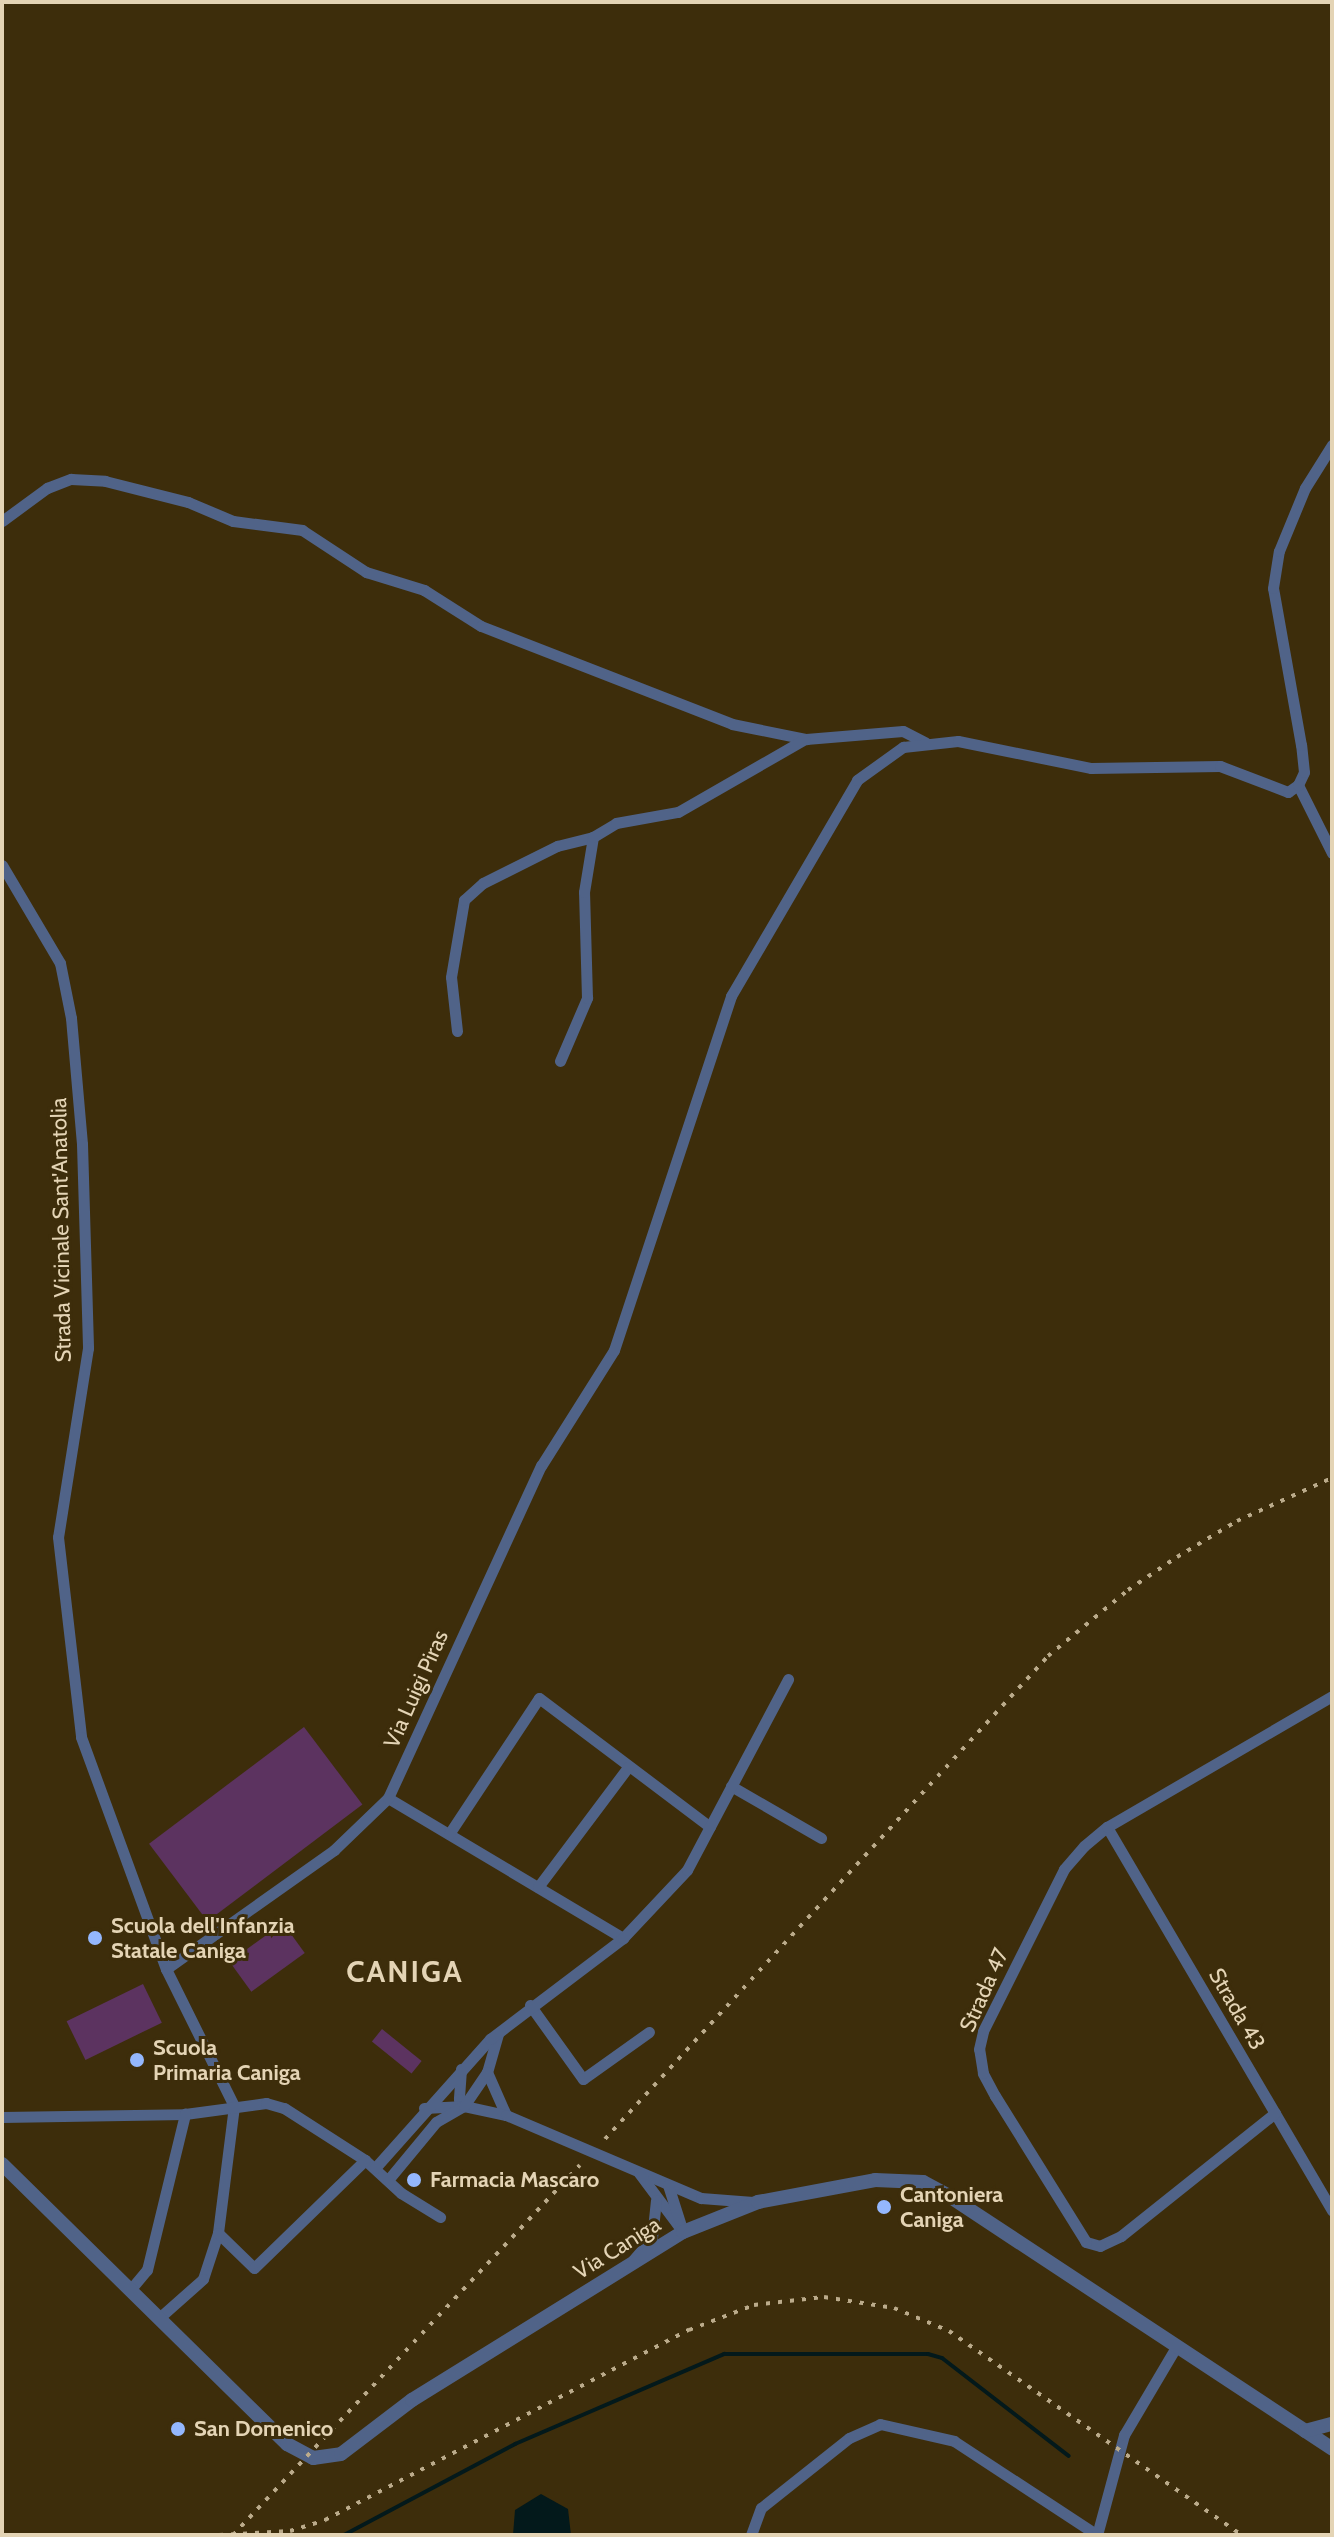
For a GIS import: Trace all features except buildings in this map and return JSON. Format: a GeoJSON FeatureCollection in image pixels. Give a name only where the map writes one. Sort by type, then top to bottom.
{"type":"FeatureCollection","features":[{"type":"Feature","properties":{"kind":"street"},"geometry":{"type":"LineString","coordinates":[[2,521],[47,488],[71,479],[105,481],[161,495],[233,521],[302,530],[366,572],[424,590],[481,626],[732,724],[806,739],[903,731],[926,742],[1008,747],[1091,768],[1220,766],[1288,792],[1298,785],[1304,772],[1273,588],[1279,551],[1305,488],[1332,445]]}},
{"type":"Feature","properties":{"kind":"street"},"geometry":{"type":"LineString","coordinates":[[457,1031],[451,977],[464,900],[483,883],[557,846],[593,837],[616,823],[678,812],[806,739]]}},
{"type":"Feature","properties":{"kind":"street","name":"Via Luigi Piras"},"geometry":{"type":"LineString","coordinates":[[166,1969],[334,1850],[388,1798],[541,1466],[614,1350],[731,996],[857,780],[891,753],[926,742]]}},
{"type":"Feature","properties":{"kind":"street"},"geometry":{"type":"LineString","coordinates":[[1298,785],[1332,853]]}},
{"type":"Feature","properties":{"kind":"street"},"geometry":{"type":"LineString","coordinates":[[560,1061],[587,998],[584,892],[593,837]]}},
{"type":"Feature","properties":{"kind":"street","name":"Strada Vicinale Sant'Anatolia"},"geometry":{"type":"LineString","coordinates":[[2,865],[60,963],[71,1018],[82,1144],[88,1348],[58,1537],[81,1737],[166,1969],[234,2106]]}},
{"type":"Feature","properties":{"kind":"street"},"geometry":{"type":"LineString","coordinates":[[375,2168],[424,2108],[500,2029],[623,1938],[687,1870],[788,1679]]}},
{"type":"Feature","properties":{"kind":"street","name":"Strada 47"},"geometry":{"type":"LineString","coordinates":[[1275,2113],[1121,2236],[1100,2246],[1086,2242],[995,2096],[983,2073],[983,2031],[1064,1869],[1107,1827],[1332,1696]]}},
{"type":"Feature","properties":{"kind":"street"},"geometry":{"type":"LineString","coordinates":[[449,1834],[539,1698],[710,1827]]}},
{"type":"Feature","properties":{"kind":"street"},"geometry":{"type":"LineString","coordinates":[[538,1887],[628,1767]]}},
{"type":"Feature","properties":{"kind":"street"},"geometry":{"type":"LineString","coordinates":[[731,1786],[821,1838]]}},
{"type":"Feature","properties":{"kind":"street"},"geometry":{"type":"LineString","coordinates":[[388,1798],[623,1938]]}},
{"type":"Feature","properties":{"kind":"street","name":"Strada 43"},"geometry":{"type":"LineString","coordinates":[[1107,1827],[1332,2211]]}},
{"type":"Feature","properties":{"kind":"street"},"geometry":{"type":"LineString","coordinates":[[530,2005],[583,2079],[649,2032]]}},
{"type":"Feature","properties":{"kind":"street"},"geometry":{"type":"LineString","coordinates":[[388,2180],[436,2122],[464,2106],[487,2072],[500,2029]]}},
{"type":"Feature","properties":{"kind":"street"},"geometry":{"type":"LineString","coordinates":[[461,2069],[459,2099],[464,2106]]}},
{"type":"Feature","properties":{"kind":"street"},"geometry":{"type":"LineString","coordinates":[[487,2072],[506,2115]]}},
{"type":"Feature","properties":{"kind":"street"},"geometry":{"type":"LineString","coordinates":[[2,2117],[185,2114],[266,2103],[284,2108],[365,2160],[440,2217]]}},
{"type":"Feature","properties":{"kind":"street"},"geometry":{"type":"LineString","coordinates":[[159,2318],[203,2279],[218,2233],[234,2106]]}},
{"type":"Feature","properties":{"kind":"street"},"geometry":{"type":"LineString","coordinates":[[424,2108],[464,2106],[506,2115],[668,2185],[722,2203],[758,2202]]}},
{"type":"Feature","properties":{"kind":"street"},"geometry":{"type":"LineString","coordinates":[[130,2290],[147,2270],[185,2114]]}},
{"type":"Feature","properties":{"kind":"street"},"geometry":{"type":"LineString","coordinates":[[218,2233],[254,2268],[365,2160]]}},
{"type":"Feature","properties":{"kind":"street","name":"Via Caniga"},"geometry":{"type":"LineString","coordinates":[[2,2164],[287,2444],[306,2456],[327,2458],[341,2454],[412,2400],[683,2232],[758,2202],[875,2180],[923,2182],[1332,2449]]}},
{"type":"Feature","properties":{"kind":"street"},"geometry":{"type":"LineString","coordinates":[[639,2173],[656,2200],[683,2232]]}},
{"type":"Feature","properties":{"kind":"street"},"geometry":{"type":"LineString","coordinates":[[668,2185],[683,2232]]}},
{"type":"Feature","properties":{"kind":"street"},"geometry":{"type":"LineString","coordinates":[[625,2270],[652,2238],[656,2200]]}},
{"type":"Feature","properties":{"kind":"street"},"geometry":{"type":"LineString","coordinates":[[751,2535],[761,2508],[849,2438],[880,2424],[954,2441],[1097,2535],[1124,2435],[1176,2347]]}},
{"type":"Feature","properties":{"kind":"street"},"geometry":{"type":"LineString","coordinates":[[1305,2431],[1332,2424]]}},
{"type":"Feature","properties":{"kind":"shaded area"},"geometry":{"type":"Polygon","coordinates":[[[304,1727],[362,1804],[207,1921],[149,1844],[304,1727]]]}},
{"type":"Feature","properties":{"kind":"shaded area"},"geometry":{"type":"Polygon","coordinates":[[[283,1923],[305,1953],[251,1992],[230,1962],[283,1923]]]}},
{"type":"Feature","properties":{"kind":"shaded area"},"geometry":{"type":"Polygon","coordinates":[[[143,1984],[162,2023],[85,2060],[67,2021],[143,1984]]]}},
{"type":"Feature","properties":{"kind":"shaded area"},"geometry":{"type":"Polygon","coordinates":[[[382,2029],[422,2061],[412,2074],[372,2041],[382,2029]]]}},
{"type":"Feature","properties":{"kind":"water"},"geometry":{"type":"Polygon","coordinates":[[[541,2494],[568,2509],[571,2535],[513,2535],[515,2510],[541,2494]]]}},
{"type":"Feature","properties":{"kind":"waterway"},"geometry":{"type":"LineString","coordinates":[[344,2535],[515,2444],[724,2354],[928,2354],[942,2358],[1069,2456]]}},
{"type":"Feature","properties":{"kind":"railway"},"geometry":{"type":"LineString","coordinates":[[605,2139],[1048,1656],[1128,1590],[1177,1557],[1237,1521],[1332,1478]]}},
{"type":"Feature","properties":{"kind":"railway"},"geometry":{"type":"LineString","coordinates":[[233,2535],[580,2165]]}},
{"type":"Feature","properties":{"kind":"railway"},"geometry":{"type":"LineString","coordinates":[[219,2535],[290,2531],[325,2520],[689,2330],[754,2305],[824,2297],[894,2308],[949,2331],[1241,2535]]}},
{"type":"Feature","properties":{"kind":"place","name":"Scuola dell'Infanzia Statale Caniga"},"geometry":{"type":"Point","coordinates":[95,1938]}},
{"type":"Feature","properties":{"kind":"place","name":"Scuola Primaria Caniga"},"geometry":{"type":"Point","coordinates":[137,2060]}},
{"type":"Feature","properties":{"kind":"place","name":"Farmacia Mascaro"},"geometry":{"type":"Point","coordinates":[414,2180]}},
{"type":"Feature","properties":{"kind":"place","name":"Cantoniera Caniga"},"geometry":{"type":"Point","coordinates":[884,2207]}},
{"type":"Feature","properties":{"kind":"place","name":"San Domenico"},"geometry":{"type":"Point","coordinates":[178,2429]}},
{"type":"Feature","properties":{"kind":"district","name":"CANIGA"},"geometry":{"type":"Point","coordinates":[405,1972]}}]}
